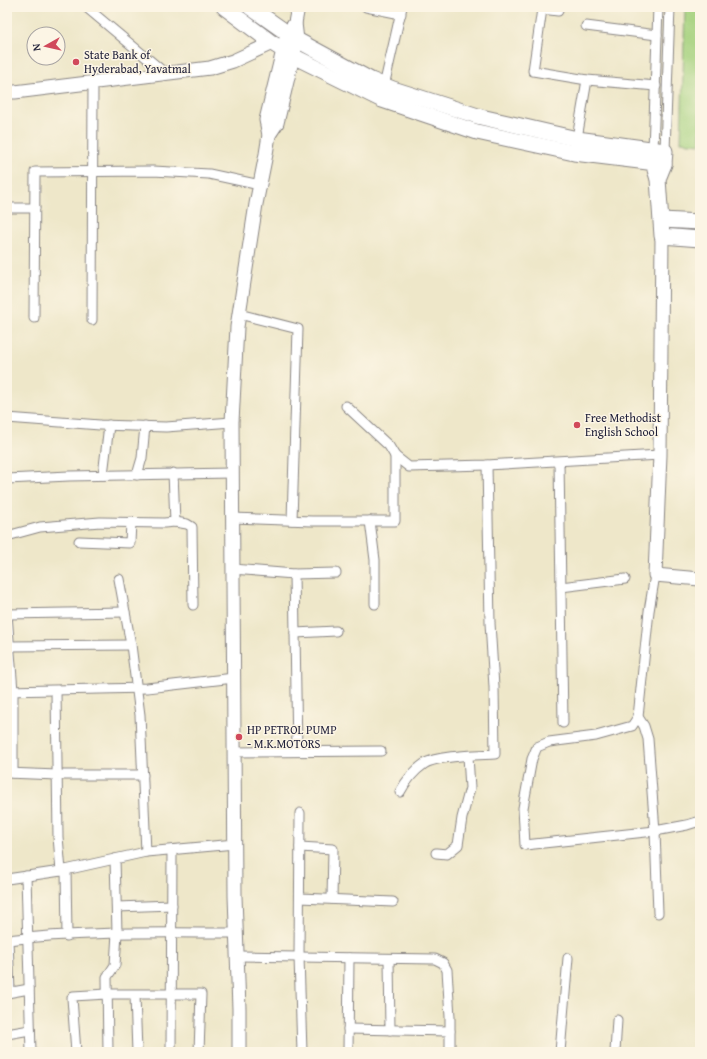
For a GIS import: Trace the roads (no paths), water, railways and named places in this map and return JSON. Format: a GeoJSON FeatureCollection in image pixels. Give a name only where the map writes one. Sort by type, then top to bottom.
{"type":"FeatureCollection","features":[{"type":"Feature","properties":{"kind":"main road"},"geometry":{"type":"LineString","coordinates":[[224,7],[282,50],[382,100],[477,132],[658,157],[662,236],[660,455],[655,575],[700,579]]}},
{"type":"Feature","properties":{"kind":"main road"},"geometry":{"type":"LineString","coordinates":[[250,7],[384,86],[472,115],[576,146]]}},
{"type":"Feature","properties":{"kind":"main road"},"geometry":{"type":"LineString","coordinates":[[239,1052],[235,844],[231,473],[232,422],[239,314],[268,136],[277,123],[282,50],[293,32],[298,7]]}},
{"type":"Feature","properties":{"kind":"main road"},"geometry":{"type":"LineString","coordinates":[[7,92],[210,68],[233,61],[282,50]]}},
{"type":"Feature","properties":{"kind":"main road"},"geometry":{"type":"LineString","coordinates":[[662,220],[700,222]]}},
{"type":"Feature","properties":{"kind":"main road"},"geometry":{"type":"LineString","coordinates":[[662,236],[700,239]]}},
{"type":"Feature","properties":{"kind":"street"},"geometry":{"type":"LineString","coordinates":[[86,7],[166,74]]}},
{"type":"Feature","properties":{"kind":"street"},"geometry":{"type":"LineString","coordinates":[[97,15],[103,7]]}},
{"type":"Feature","properties":{"kind":"street"},"geometry":{"type":"LineString","coordinates":[[366,7],[401,10],[384,86]]}},
{"type":"Feature","properties":{"kind":"street"},"geometry":{"type":"LineString","coordinates":[[558,7],[558,11],[542,9],[533,71],[587,80],[656,86]]}},
{"type":"Feature","properties":{"kind":"street"},"geometry":{"type":"LineString","coordinates":[[658,7],[656,86],[658,157]]}},
{"type":"Feature","properties":{"kind":"street"},"geometry":{"type":"LineString","coordinates":[[658,157],[670,7]]}},
{"type":"Feature","properties":{"kind":"street"},"geometry":{"type":"LineString","coordinates":[[586,26],[657,35]]}},
{"type":"Feature","properties":{"kind":"street"},"geometry":{"type":"LineString","coordinates":[[576,146],[587,80]]}},
{"type":"Feature","properties":{"kind":"street"},"geometry":{"type":"LineString","coordinates":[[92,320],[94,171],[93,83]]}},
{"type":"Feature","properties":{"kind":"street"},"geometry":{"type":"LineString","coordinates":[[34,318],[35,172],[153,171],[209,174],[260,185]]}},
{"type":"Feature","properties":{"kind":"street"},"geometry":{"type":"LineString","coordinates":[[7,208],[35,208]]}},
{"type":"Feature","properties":{"kind":"street"},"geometry":{"type":"LineString","coordinates":[[239,314],[298,329],[292,520]]}},
{"type":"Feature","properties":{"kind":"street"},"geometry":{"type":"LineString","coordinates":[[346,406],[389,446],[395,456],[409,467],[559,462],[660,455]]}},
{"type":"Feature","properties":{"kind":"street"},"geometry":{"type":"LineString","coordinates":[[7,418],[109,425],[166,427],[232,422]]}},
{"type":"Feature","properties":{"kind":"street"},"geometry":{"type":"LineString","coordinates":[[103,475],[109,425]]}},
{"type":"Feature","properties":{"kind":"street"},"geometry":{"type":"LineString","coordinates":[[137,475],[142,458],[145,426]]}},
{"type":"Feature","properties":{"kind":"street"},"geometry":{"type":"LineString","coordinates":[[232,518],[395,521],[395,456]]}},
{"type":"Feature","properties":{"kind":"street"},"geometry":{"type":"LineString","coordinates":[[559,462],[562,723]]}},
{"type":"Feature","properties":{"kind":"street"},"geometry":{"type":"LineString","coordinates":[[400,792],[408,778],[426,763],[451,757],[495,754],[494,687],[490,623],[487,465]]}},
{"type":"Feature","properties":{"kind":"street"},"geometry":{"type":"LineString","coordinates":[[173,473],[175,522]]}},
{"type":"Feature","properties":{"kind":"street"},"geometry":{"type":"LineString","coordinates":[[7,479],[173,473],[231,473]]}},
{"type":"Feature","properties":{"kind":"street"},"geometry":{"type":"LineString","coordinates":[[370,521],[374,560],[375,604]]}},
{"type":"Feature","properties":{"kind":"street"},"geometry":{"type":"LineString","coordinates":[[7,536],[40,527],[100,522],[175,522],[187,524],[192,527],[194,605]]}},
{"type":"Feature","properties":{"kind":"street"},"geometry":{"type":"LineString","coordinates":[[79,541],[130,543],[131,522]]}},
{"type":"Feature","properties":{"kind":"street"},"geometry":{"type":"LineString","coordinates":[[232,569],[294,574],[336,573]]}},
{"type":"Feature","properties":{"kind":"street"},"geometry":{"type":"LineString","coordinates":[[294,574],[297,751]]}},
{"type":"Feature","properties":{"kind":"street"},"geometry":{"type":"LineString","coordinates":[[655,575],[649,611],[638,717],[632,726],[596,736],[549,742],[537,747],[532,759],[523,808],[525,845],[655,831],[688,825],[700,821]]}},
{"type":"Feature","properties":{"kind":"street"},"geometry":{"type":"LineString","coordinates":[[119,579],[131,645],[140,716],[146,852]]}},
{"type":"Feature","properties":{"kind":"street"},"geometry":{"type":"LineString","coordinates":[[561,587],[625,580]]}},
{"type":"Feature","properties":{"kind":"street"},"geometry":{"type":"LineString","coordinates":[[125,612],[7,614],[10,691],[10,773],[57,776],[143,775]]}},
{"type":"Feature","properties":{"kind":"street"},"geometry":{"type":"LineString","coordinates":[[295,632],[336,631]]}},
{"type":"Feature","properties":{"kind":"street"},"geometry":{"type":"LineString","coordinates":[[9,646],[131,645]]}},
{"type":"Feature","properties":{"kind":"street"},"geometry":{"type":"LineString","coordinates":[[10,691],[137,688],[234,678]]}},
{"type":"Feature","properties":{"kind":"street"},"geometry":{"type":"LineString","coordinates":[[56,691],[58,837],[64,870],[67,936]]}},
{"type":"Feature","properties":{"kind":"street"},"geometry":{"type":"LineString","coordinates":[[638,717],[644,726],[648,739],[655,831],[658,913]]}},
{"type":"Feature","properties":{"kind":"street"},"geometry":{"type":"LineString","coordinates":[[234,752],[381,751]]}},
{"type":"Feature","properties":{"kind":"street"},"geometry":{"type":"LineString","coordinates":[[436,853],[447,854],[458,845],[462,818],[470,788],[468,756]]}},
{"type":"Feature","properties":{"kind":"street"},"geometry":{"type":"LineString","coordinates":[[300,813],[299,957],[302,1052]]}},
{"type":"Feature","properties":{"kind":"street"},"geometry":{"type":"LineString","coordinates":[[7,879],[64,870],[146,852],[235,844]]}},
{"type":"Feature","properties":{"kind":"street"},"geometry":{"type":"LineString","coordinates":[[300,847],[333,849],[332,900]]}},
{"type":"Feature","properties":{"kind":"street"},"geometry":{"type":"LineString","coordinates":[[171,1052],[172,850]]}},
{"type":"Feature","properties":{"kind":"street"},"geometry":{"type":"LineString","coordinates":[[108,1052],[107,977],[115,965],[117,933],[115,859]]}},
{"type":"Feature","properties":{"kind":"street"},"geometry":{"type":"LineString","coordinates":[[26,876],[31,1052]]}},
{"type":"Feature","properties":{"kind":"street"},"geometry":{"type":"LineString","coordinates":[[300,898],[393,902]]}},
{"type":"Feature","properties":{"kind":"street"},"geometry":{"type":"LineString","coordinates":[[117,907],[172,905]]}},
{"type":"Feature","properties":{"kind":"street"},"geometry":{"type":"LineString","coordinates":[[29,989],[9,993],[7,940],[117,933],[236,933]]}},
{"type":"Feature","properties":{"kind":"street"},"geometry":{"type":"LineString","coordinates":[[237,956],[435,959],[443,963],[447,970],[450,1052]]}},
{"type":"Feature","properties":{"kind":"street"},"geometry":{"type":"LineString","coordinates":[[348,1052],[349,958]]}},
{"type":"Feature","properties":{"kind":"street"},"geometry":{"type":"LineString","coordinates":[[560,1052],[568,958]]}},
{"type":"Feature","properties":{"kind":"street"},"geometry":{"type":"LineString","coordinates":[[389,959],[390,1030]]}},
{"type":"Feature","properties":{"kind":"street"},"geometry":{"type":"LineString","coordinates":[[76,1052],[72,997],[107,994],[201,994],[199,1052]]}},
{"type":"Feature","properties":{"kind":"street"},"geometry":{"type":"LineString","coordinates":[[135,995],[137,1052]]}},
{"type":"Feature","properties":{"kind":"street"},"geometry":{"type":"LineString","coordinates":[[615,1052],[617,1020]]}},
{"type":"Feature","properties":{"kind":"street"},"geometry":{"type":"LineString","coordinates":[[348,1029],[450,1031]]}},
{"type":"Feature","properties":{"kind":"street"},"geometry":{"type":"LineString","coordinates":[[7,1034],[30,1030]]}},
{"type":"Feature","properties":{"kind":"place","name":"State Bank of Hyderabad, Yavatmal"},"geometry":{"type":"Point","coordinates":[76,62]}},
{"type":"Feature","properties":{"kind":"place","name":"Free Methodist English School"},"geometry":{"type":"Point","coordinates":[577,425]}},
{"type":"Feature","properties":{"kind":"place","name":"HP PETROL PUMP - M.K.MOTORS"},"geometry":{"type":"Point","coordinates":[239,737]}}]}
